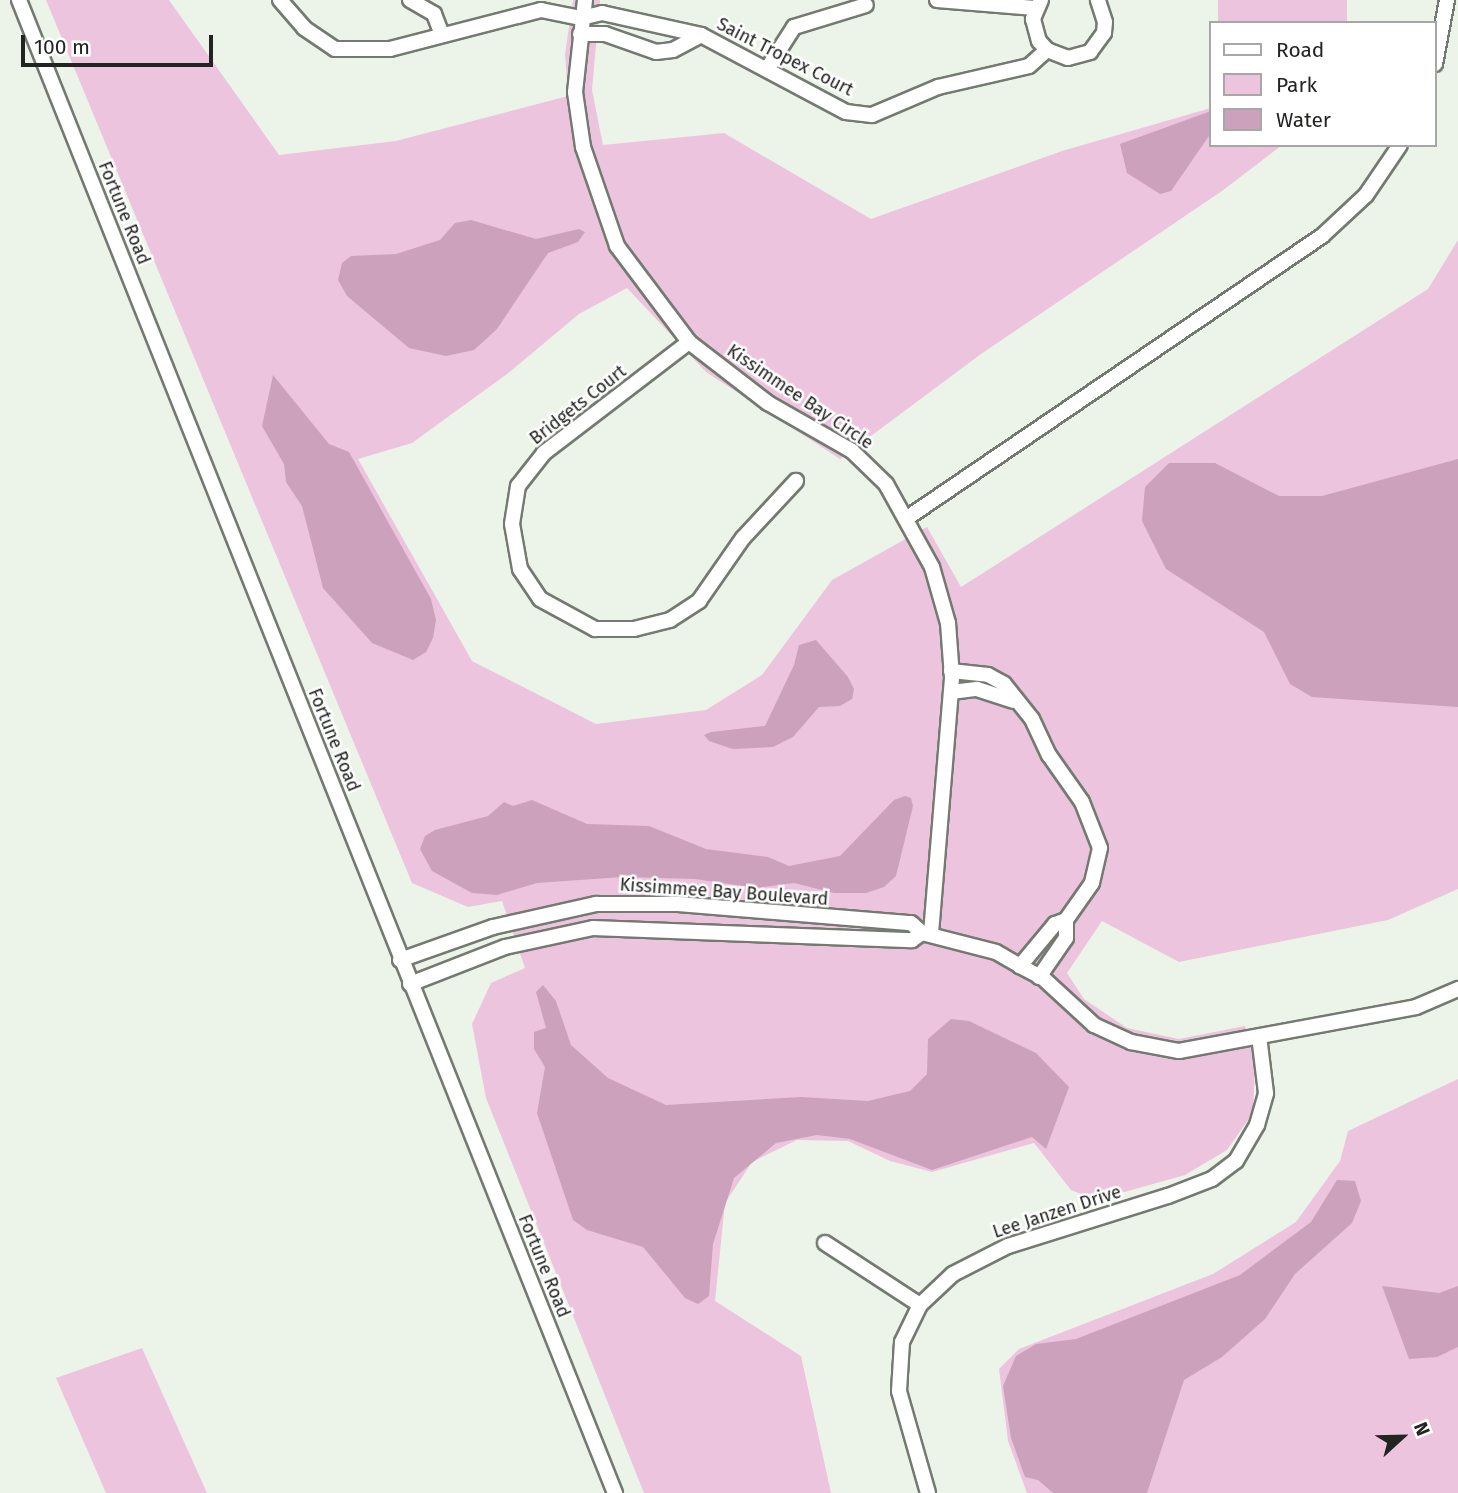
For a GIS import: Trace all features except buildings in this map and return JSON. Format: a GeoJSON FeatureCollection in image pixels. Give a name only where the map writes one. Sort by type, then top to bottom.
{"type":"FeatureCollection","features":[{"type":"Feature","properties":{"kind":"street","name":"Fortune Road"},"geometry":{"type":"LineString","coordinates":[[19,0],[615,1493]]}},
{"type":"Feature","properties":{"kind":"street","name":"Saint Tropex Court"},"geometry":{"type":"LineString","coordinates":[[280,0],[304,28],[335,49],[390,49],[541,10],[581,18],[602,13],[701,35],[846,112],[872,115],[938,87],[1029,66],[1047,50]]}},
{"type":"Feature","properties":{"kind":"street"},"geometry":{"type":"LineString","coordinates":[[410,0],[434,14],[442,35]]}},
{"type":"Feature","properties":{"kind":"street","name":"Kissimmee Bay Circle"},"geometry":{"type":"LineString","coordinates":[[585,0],[575,92],[583,147],[598,199],[623,256],[689,342],[768,403],[852,451],[886,484],[932,566],[948,623],[951,692],[927,934]]}},
{"type":"Feature","properties":{"kind":"street"},"geometry":{"type":"LineString","coordinates":[[937,0],[1038,4],[1034,31],[1047,50],[1068,58],[1080,57],[1098,44],[1105,22],[1098,0]]}},
{"type":"Feature","properties":{"kind":"street"},"geometry":{"type":"LineString","coordinates":[[1437,53],[1447,0]]}},
{"type":"Feature","properties":{"kind":"street"},"geometry":{"type":"LineString","coordinates":[[767,69],[794,27],[866,5]]}},
{"type":"Feature","properties":{"kind":"street","name":"Saint Tropex Court"},"geometry":{"type":"LineString","coordinates":[[580,34],[605,34],[656,52],[673,50],[701,35]]}},
{"type":"Feature","properties":{"kind":"street"},"geometry":{"type":"LineString","coordinates":[[907,518],[1322,236],[1366,195],[1399,147]]}},
{"type":"Feature","properties":{"kind":"street","name":"Bridgets Court"},"geometry":{"type":"LineString","coordinates":[[689,342],[544,453],[518,486],[512,524],[520,569],[540,599],[595,629],[634,629],[670,620],[699,601],[743,538],[796,481]]}},
{"type":"Feature","properties":{"kind":"street"},"geometry":{"type":"LineString","coordinates":[[951,671],[989,676],[1004,684],[1013,701],[1032,719],[1049,755],[1082,802],[1100,848],[1092,883],[1066,920],[1055,924],[1020,966]]}},
{"type":"Feature","properties":{"kind":"street"},"geometry":{"type":"LineString","coordinates":[[951,692],[977,689],[1013,701]]}},
{"type":"Feature","properties":{"kind":"street","name":"Kissimmee Bay Boulevard"},"geometry":{"type":"LineString","coordinates":[[400,960],[490,928],[596,904],[721,908],[911,923],[927,934]]}},
{"type":"Feature","properties":{"kind":"street"},"geometry":{"type":"LineString","coordinates":[[720,932],[721,908]]}},
{"type":"Feature","properties":{"kind":"street"},"geometry":{"type":"LineString","coordinates":[[1039,976],[1066,939],[1066,920]]}},
{"type":"Feature","properties":{"kind":"street"},"geometry":{"type":"LineString","coordinates":[[490,928],[498,949]]}},
{"type":"Feature","properties":{"kind":"street"},"geometry":{"type":"LineString","coordinates":[[410,984],[498,949],[558,932],[593,928],[912,940],[927,934],[996,952],[1039,976],[1094,1025],[1130,1042],[1179,1051],[1416,1007],[1458,989]]}},
{"type":"Feature","properties":{"kind":"street","name":"Lee Janzen Drive"},"geometry":{"type":"LineString","coordinates":[[928,1493],[899,1391],[902,1342],[920,1305],[953,1274],[1007,1246],[1168,1196],[1212,1179],[1236,1161],[1257,1125],[1266,1093],[1259,1037]]}},
{"type":"Feature","properties":{"kind":"street"},"geometry":{"type":"LineString","coordinates":[[825,1243],[920,1305]]}},
{"type":"Feature","properties":{"kind":"green space"},"geometry":{"type":"Polygon","coordinates":[[[46,0],[169,0],[279,155],[396,141],[568,96],[565,54],[573,0],[600,0],[592,90],[603,145],[724,133],[871,219],[1062,151],[1210,108],[1210,147],[1279,147],[1222,191],[981,354],[840,459],[706,372],[627,288],[579,314],[507,374],[412,443],[358,459],[472,661],[596,724],[706,710],[762,675],[832,580],[927,527],[961,587],[1428,289],[1458,240],[1458,889],[1388,920],[1179,962],[1102,921],[1067,973],[1084,999],[1127,1028],[1179,1039],[1245,1026],[1255,1066],[1253,1113],[1227,1150],[1185,1175],[1096,1200],[1071,1190],[1034,1143],[932,1172],[890,1161],[848,1141],[797,1140],[752,1162],[725,1203],[715,1301],[801,1356],[831,1493],[644,1493],[486,1098],[472,1024],[491,983],[525,968],[502,901],[468,907],[412,883],[46,0]]]}},
{"type":"Feature","properties":{"kind":"green space"},"geometry":{"type":"Polygon","coordinates":[[[1218,0],[1347,0],[1347,21],[1218,21],[1218,0]]]}},
{"type":"Feature","properties":{"kind":"green space"},"geometry":{"type":"Polygon","coordinates":[[[1458,1079],[1458,1493],[1027,1493],[1008,1441],[999,1369],[1019,1349],[1213,1274],[1296,1222],[1340,1161],[1348,1131],[1458,1079]]]}},
{"type":"Feature","properties":{"kind":"green space"},"geometry":{"type":"Polygon","coordinates":[[[142,1348],[207,1493],[106,1493],[56,1378],[142,1348]]]}},
{"type":"Feature","properties":{"kind":"water"},"geometry":{"type":"Polygon","coordinates":[[[1210,111],[1210,134],[1171,191],[1160,194],[1127,173],[1120,144],[1210,111]]]}},
{"type":"Feature","properties":{"kind":"water"},"geometry":{"type":"Polygon","coordinates":[[[471,220],[536,239],[579,229],[585,232],[578,242],[548,253],[497,329],[474,350],[446,356],[409,348],[347,296],[338,280],[342,263],[351,256],[396,254],[440,240],[455,223],[471,220]]]}},
{"type":"Feature","properties":{"kind":"water"},"geometry":{"type":"Polygon","coordinates":[[[273,375],[329,444],[349,452],[431,599],[436,620],[433,638],[426,652],[413,660],[372,643],[323,588],[302,506],[286,482],[284,464],[262,426],[273,375]]]}},
{"type":"Feature","properties":{"kind":"water"},"geometry":{"type":"Polygon","coordinates":[[[1458,459],[1458,707],[1312,697],[1290,684],[1264,632],[1166,569],[1142,521],[1145,487],[1169,463],[1215,463],[1279,496],[1322,496],[1458,459]]]}},
{"type":"Feature","properties":{"kind":"water"},"geometry":{"type":"Polygon","coordinates":[[[816,640],[848,677],[854,689],[852,699],[840,706],[819,707],[793,737],[773,747],[733,749],[709,741],[704,735],[711,732],[765,726],[794,665],[799,645],[816,640]]]}},
{"type":"Feature","properties":{"kind":"water"},"geometry":{"type":"Polygon","coordinates":[[[905,796],[911,798],[913,806],[896,876],[884,887],[866,893],[834,893],[794,883],[756,888],[695,879],[622,877],[537,883],[497,895],[472,893],[432,871],[420,849],[425,836],[435,830],[488,816],[504,802],[513,806],[532,800],[587,824],[649,826],[706,849],[768,857],[789,866],[840,856],[894,800],[905,796]]]}},
{"type":"Feature","properties":{"kind":"water"},"geometry":{"type":"Polygon","coordinates":[[[543,985],[556,1001],[571,1045],[608,1078],[666,1105],[801,1097],[868,1101],[910,1091],[927,1074],[928,1039],[951,1019],[969,1021],[1036,1053],[1069,1087],[1046,1149],[1032,1137],[932,1170],[850,1139],[817,1135],[776,1143],[734,1178],[713,1244],[709,1296],[698,1304],[685,1298],[643,1247],[587,1230],[573,1220],[537,1113],[545,1067],[534,1049],[534,1032],[546,1028],[536,992],[543,985]]]}},
{"type":"Feature","properties":{"kind":"water"},"geometry":{"type":"Polygon","coordinates":[[[1337,1180],[1355,1181],[1361,1201],[1352,1223],[1295,1274],[1265,1319],[1222,1357],[1184,1380],[1147,1493],[1053,1493],[1038,1480],[1025,1477],[1011,1438],[1003,1386],[1016,1356],[1036,1344],[1076,1339],[1240,1275],[1311,1222],[1337,1180]]]}},
{"type":"Feature","properties":{"kind":"water"},"geometry":{"type":"Polygon","coordinates":[[[1382,1286],[1439,1293],[1458,1286],[1458,1347],[1437,1357],[1409,1359],[1382,1286]]]}}]}
